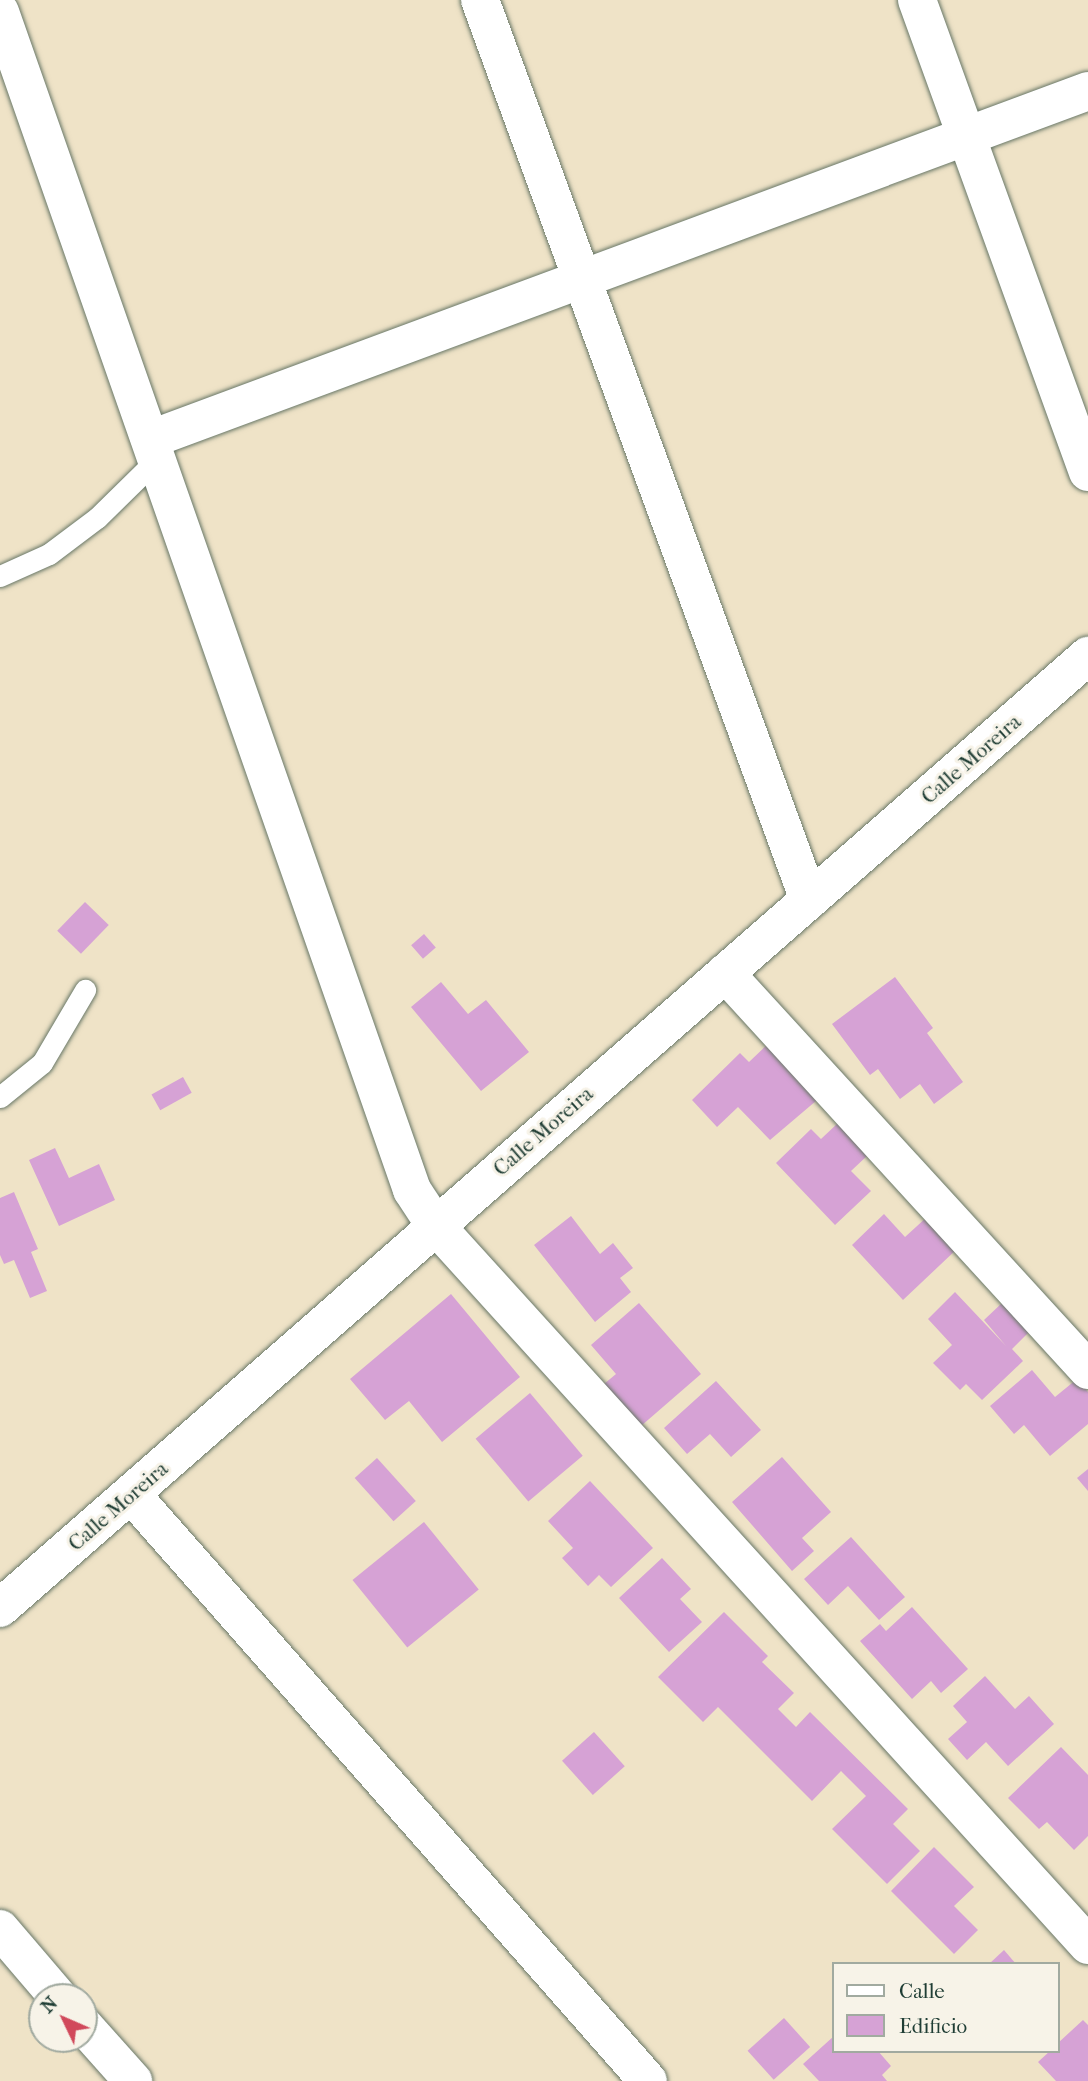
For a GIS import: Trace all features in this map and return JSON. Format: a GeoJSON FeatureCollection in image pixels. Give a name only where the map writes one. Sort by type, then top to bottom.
{"type":"FeatureCollection","features":[{"type":"Feature","properties":{"kind":"street"},"geometry":{"type":"LineString","coordinates":[[480,0],[809,900]]}},
{"type":"Feature","properties":{"kind":"street"},"geometry":{"type":"LineString","coordinates":[[918,0],[1088,472]]}},
{"type":"Feature","properties":{"kind":"street"},"geometry":{"type":"LineString","coordinates":[[0,12],[412,1190],[435,1225],[1088,1945]]}},
{"type":"Feature","properties":{"kind":"street"},"geometry":{"type":"LineString","coordinates":[[154,449],[581,279],[1088,91]]}},
{"type":"Feature","properties":{"kind":"street","name":"Calle Moreira"},"geometry":{"type":"LineString","coordinates":[[0,1608],[1088,656]]}},
{"type":"Feature","properties":{"kind":"street"},"geometry":{"type":"LineString","coordinates":[[725,972],[1088,1370]]}},
{"type":"Feature","properties":{"kind":"street"},"geometry":{"type":"LineString","coordinates":[[131,1494],[638,2078]]}},
{"type":"Feature","properties":{"kind":"street"},"geometry":{"type":"LineString","coordinates":[[0,1929],[46,1983]]}},
{"type":"Feature","properties":{"kind":"street"},"geometry":{"type":"LineString","coordinates":[[98,2042],[133,2081]]}},
{"type":"Feature","properties":{"kind":"lane"},"geometry":{"type":"LineString","coordinates":[[0,576],[59,547],[97,518],[154,449]]}},
{"type":"Feature","properties":{"kind":"lane"},"geometry":{"type":"LineString","coordinates":[[0,1097],[42,1063],[85,990]]}},
{"type":"Feature","properties":{"kind":"building"},"geometry":{"type":"Polygon","coordinates":[[[85,902],[109,925],[81,954],[57,931],[85,902]]]}},
{"type":"Feature","properties":{"kind":"building"},"geometry":{"type":"Polygon","coordinates":[[[424,934],[436,948],[423,959],[411,945],[424,934]]]}},
{"type":"Feature","properties":{"kind":"building"},"geometry":{"type":"Polygon","coordinates":[[[895,977],[933,1028],[927,1033],[963,1082],[934,1104],[920,1084],[900,1099],[878,1069],[870,1075],[832,1024],[895,977]]]}},
{"type":"Feature","properties":{"kind":"building"},"geometry":{"type":"Polygon","coordinates":[[[441,982],[468,1014],[486,1000],[529,1052],[481,1091],[411,1007],[441,982]]]}},
{"type":"Feature","properties":{"kind":"building"},"geometry":{"type":"Polygon","coordinates":[[[771,1041],[823,1095],[770,1140],[738,1107],[717,1127],[692,1100],[740,1053],[749,1062],[771,1041]]]}},
{"type":"Feature","properties":{"kind":"building"},"geometry":{"type":"Polygon","coordinates":[[[183,1077],[192,1093],[160,1110],[152,1094],[183,1077]]]}},
{"type":"Feature","properties":{"kind":"building"},"geometry":{"type":"Polygon","coordinates":[[[838,1123],[868,1155],[851,1171],[871,1191],[835,1225],[776,1163],[811,1129],[821,1139],[838,1123]]]}},
{"type":"Feature","properties":{"kind":"building"},"geometry":{"type":"Polygon","coordinates":[[[55,1148],[69,1178],[99,1164],[115,1200],[59,1226],[29,1160],[55,1148]]]}},
{"type":"Feature","properties":{"kind":"building"},"geometry":{"type":"Polygon","coordinates":[[[14,1192],[38,1249],[31,1252],[47,1291],[30,1298],[14,1260],[4,1264],[0,1255],[0,1198],[14,1192]]]}},
{"type":"Feature","properties":{"kind":"building"},"geometry":{"type":"Polygon","coordinates":[[[884,1214],[905,1237],[928,1216],[958,1248],[903,1300],[852,1245],[884,1214]]]}},
{"type":"Feature","properties":{"kind":"building"},"geometry":{"type":"Polygon","coordinates":[[[571,1216],[600,1254],[613,1243],[633,1268],[620,1278],[631,1292],[595,1322],[534,1245],[571,1216]]]}},
{"type":"Feature","properties":{"kind":"building"},"geometry":{"type":"Polygon","coordinates":[[[955,1292],[1006,1346],[984,1320],[1002,1303],[1029,1332],[1012,1349],[1023,1361],[982,1400],[966,1384],[960,1390],[933,1363],[952,1345],[928,1319],[955,1292]]]}},
{"type":"Feature","properties":{"kind":"building"},"geometry":{"type":"Polygon","coordinates":[[[451,1294],[520,1377],[442,1442],[409,1401],[385,1420],[350,1379],[451,1294]]]}},
{"type":"Feature","properties":{"kind":"building"},"geometry":{"type":"Polygon","coordinates":[[[639,1303],[701,1374],[641,1426],[604,1384],[616,1374],[591,1345],[639,1303]]]}},
{"type":"Feature","properties":{"kind":"building"},"geometry":{"type":"Polygon","coordinates":[[[1032,1370],[1055,1397],[1077,1379],[1088,1392],[1088,1424],[1050,1456],[1024,1425],[1014,1434],[990,1406],[1032,1370]]]}},
{"type":"Feature","properties":{"kind":"building"},"geometry":{"type":"Polygon","coordinates":[[[716,1381],[761,1430],[731,1457],[710,1434],[687,1454],[664,1428],[716,1381]]]}},
{"type":"Feature","properties":{"kind":"building"},"geometry":{"type":"Polygon","coordinates":[[[530,1393],[583,1456],[528,1501],[476,1439],[530,1393]]]}},
{"type":"Feature","properties":{"kind":"building"},"geometry":{"type":"Polygon","coordinates":[[[782,1457],[831,1512],[802,1538],[814,1551],[792,1571],[732,1502],[782,1457]]]}},
{"type":"Feature","properties":{"kind":"building"},"geometry":{"type":"Polygon","coordinates":[[[377,1458],[416,1501],[394,1521],[355,1478],[377,1458]]]}},
{"type":"Feature","properties":{"kind":"building"},"geometry":{"type":"Polygon","coordinates":[[[1088,1469],[1088,1491],[1077,1478],[1088,1469]]]}},
{"type":"Feature","properties":{"kind":"building"},"geometry":{"type":"Polygon","coordinates":[[[590,1481],[653,1548],[611,1587],[599,1575],[588,1586],[562,1558],[573,1548],[548,1521],[590,1481]]]}},
{"type":"Feature","properties":{"kind":"building"},"geometry":{"type":"Polygon","coordinates":[[[424,1522],[479,1590],[407,1648],[353,1580],[424,1522]]]}},
{"type":"Feature","properties":{"kind":"building"},"geometry":{"type":"Polygon","coordinates":[[[851,1537],[905,1597],[879,1620],[848,1586],[828,1605],[804,1579],[851,1537]]]}},
{"type":"Feature","properties":{"kind":"building"},"geometry":{"type":"Polygon","coordinates":[[[662,1558],[691,1589],[680,1599],[702,1622],[669,1652],[619,1598],[662,1558]]]}},
{"type":"Feature","properties":{"kind":"building"},"geometry":{"type":"Polygon","coordinates":[[[912,1607],[968,1669],[941,1693],[931,1681],[912,1699],[860,1641],[880,1624],[886,1631],[912,1607]]]}},
{"type":"Feature","properties":{"kind":"building"},"geometry":{"type":"Polygon","coordinates":[[[724,1612],[768,1656],[762,1662],[794,1693],[778,1709],[796,1727],[810,1712],[908,1809],[893,1824],[920,1851],[887,1884],[832,1829],[866,1796],[841,1771],[812,1801],[718,1707],[703,1722],[658,1677],[724,1612]]]}},
{"type":"Feature","properties":{"kind":"building"},"geometry":{"type":"Polygon","coordinates":[[[985,1676],[1015,1709],[1029,1696],[1054,1724],[1008,1766],[986,1742],[967,1760],[948,1739],[967,1722],[953,1706],[985,1676]]]}},
{"type":"Feature","properties":{"kind":"building"},"geometry":{"type":"Polygon","coordinates":[[[594,1732],[625,1766],[593,1795],[562,1761],[594,1732]]]}},
{"type":"Feature","properties":{"kind":"building"},"geometry":{"type":"Polygon","coordinates":[[[1061,1747],[1088,1775],[1088,1836],[1074,1850],[1047,1822],[1039,1829],[1008,1798],[1061,1747]]]}},
{"type":"Feature","properties":{"kind":"building"},"geometry":{"type":"Polygon","coordinates":[[[934,1847],[974,1887],[954,1906],[978,1930],[954,1954],[891,1891],[934,1847]]]}},
{"type":"Feature","properties":{"kind":"building"},"geometry":{"type":"Polygon","coordinates":[[[1004,1950],[1014,1962],[991,1962],[1004,1950]]]}},
{"type":"Feature","properties":{"kind":"building"},"geometry":{"type":"Polygon","coordinates":[[[784,2018],[810,2047],[774,2080],[748,2051],[784,2018]]]}},
{"type":"Feature","properties":{"kind":"building"},"geometry":{"type":"Polygon","coordinates":[[[1083,2020],[1088,2025],[1088,2081],[1056,2081],[1038,2062],[1048,2053],[1060,2053],[1060,2041],[1083,2020]]]}},
{"type":"Feature","properties":{"kind":"building"},"geometry":{"type":"Polygon","coordinates":[[[832,2038],[832,2053],[880,2053],[891,2066],[882,2075],[887,2081],[819,2081],[803,2064],[832,2038]]]}}]}
